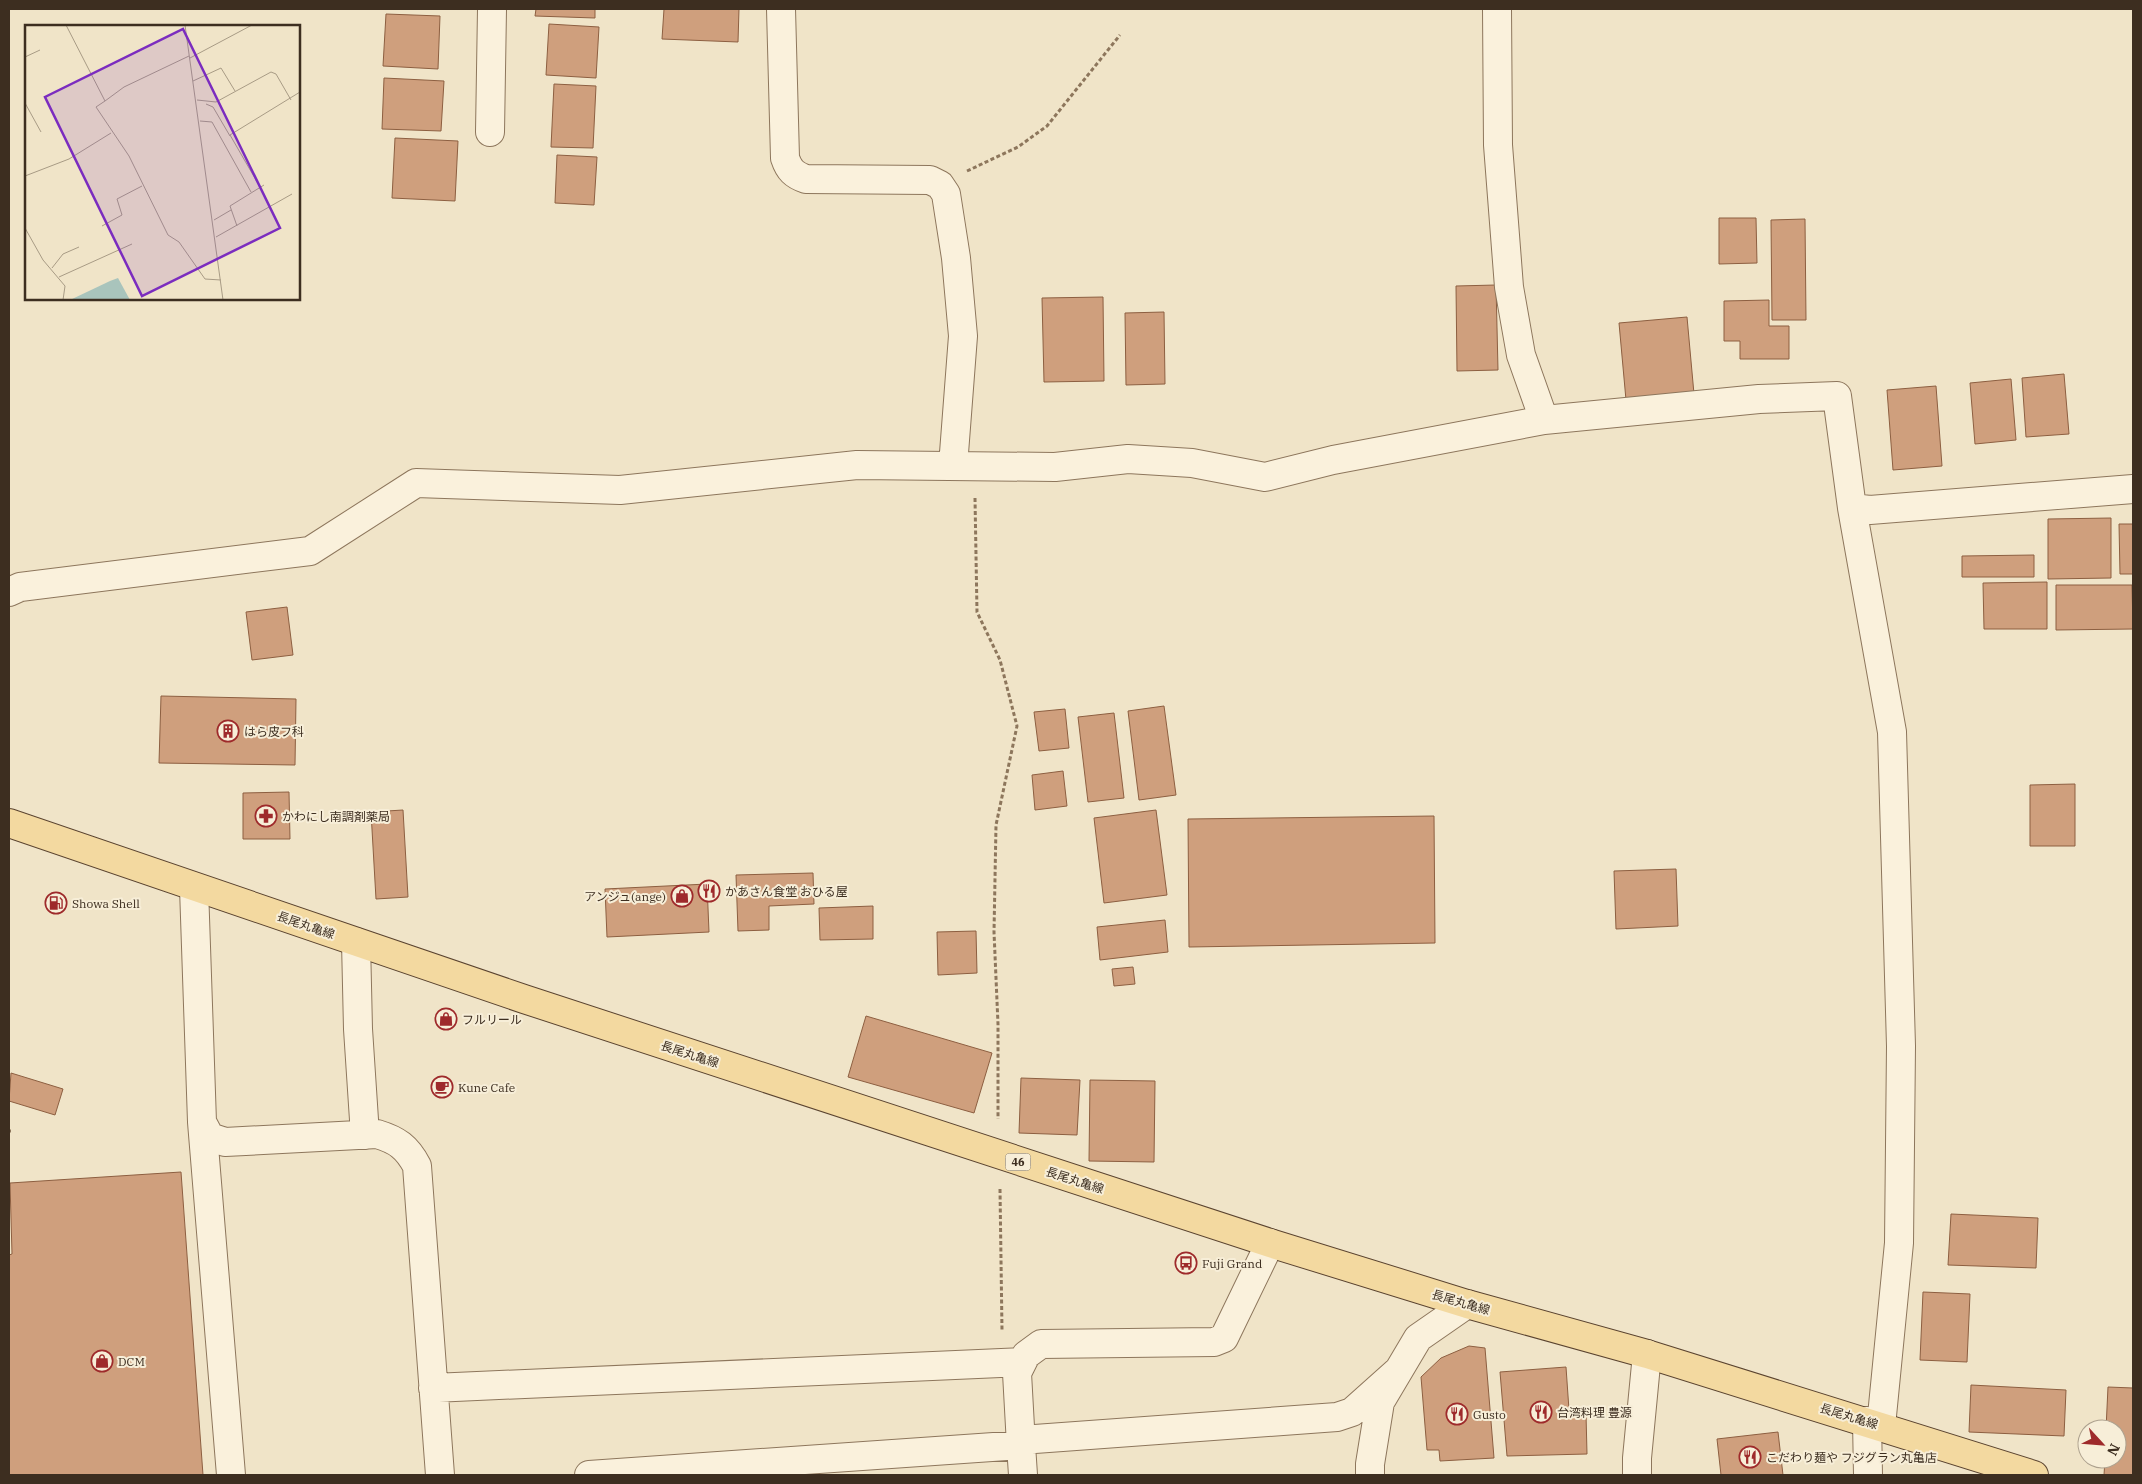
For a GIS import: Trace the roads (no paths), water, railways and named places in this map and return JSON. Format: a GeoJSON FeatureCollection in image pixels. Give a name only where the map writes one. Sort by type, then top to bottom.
{"type":"FeatureCollection","features":[{"type":"Feature","properties":{"kind":"main road","name":"長尾丸亀線"},"geometry":{"type":"LineString","coordinates":[[9,823],[356,942],[1007,1158],[1270,1243],[1467,1304],[1647,1354],[1874,1423],[2034,1475]]}},
{"type":"Feature","properties":{"kind":"street"},"geometry":{"type":"LineString","coordinates":[[490,132],[492,9]]}},
{"type":"Feature","properties":{"kind":"street"},"geometry":{"type":"LineString","coordinates":[[781,9],[785,158],[788,167],[796,176],[806,179],[930,180],[940,185],[946,194],[956,258],[963,336],[964,466]]}},
{"type":"Feature","properties":{"kind":"street"},"geometry":{"type":"LineString","coordinates":[[1497,9],[1498,145],[1509,287],[1521,355],[1544,420]]}},
{"type":"Feature","properties":{"kind":"street"},"geometry":{"type":"LineString","coordinates":[[9,592],[20,587],[310,551],[416,482],[620,490],[857,465],[1055,467],[1128,459],[1192,463],[1265,477],[1333,460],[1544,420],[1759,399],[1837,396],[1852,508],[1892,732],[1901,1046],[1898,1242],[1868,1475]]}},
{"type":"Feature","properties":{"kind":"street"},"geometry":{"type":"LineString","coordinates":[[1852,508],[1870,510],[2133,488]]}},
{"type":"Feature","properties":{"kind":"street"},"geometry":{"type":"LineString","coordinates":[[194,888],[202,1122],[231,1475]]}},
{"type":"Feature","properties":{"kind":"street"},"geometry":{"type":"LineString","coordinates":[[356,942],[358,1029],[365,1135]]}},
{"type":"Feature","properties":{"kind":"street"},"geometry":{"type":"LineString","coordinates":[[202,1122],[210,1137],[225,1142],[377,1134],[395,1140],[408,1150],[417,1166],[440,1475]]}},
{"type":"Feature","properties":{"kind":"street"},"geometry":{"type":"LineString","coordinates":[[434,1388],[1013,1363],[1041,1344],[1214,1342],[1224,1338],[1270,1243]]}},
{"type":"Feature","properties":{"kind":"street"},"geometry":{"type":"LineString","coordinates":[[1370,1470],[1380,1402],[1418,1338],[1467,1304]]}},
{"type":"Feature","properties":{"kind":"street"},"geometry":{"type":"LineString","coordinates":[[1637,1467],[1647,1354]]}},
{"type":"Feature","properties":{"kind":"street"},"geometry":{"type":"LineString","coordinates":[[1013,1363],[1017,1372],[1023,1475]]}},
{"type":"Feature","properties":{"kind":"street"},"geometry":{"type":"LineString","coordinates":[[588,1475],[1337,1417],[1352,1412],[1399,1370]]}},
{"type":"Feature","properties":{"kind":"place","name":"はら皮フ科"},"geometry":{"type":"Point","coordinates":[228,731]}},
{"type":"Feature","properties":{"kind":"place","name":"かわにし南調剤薬局"},"geometry":{"type":"Point","coordinates":[266,816]}},
{"type":"Feature","properties":{"kind":"place","name":"かあさん食堂 おひる屋"},"geometry":{"type":"Point","coordinates":[709,891]}},
{"type":"Feature","properties":{"kind":"place","name":"アンジュ(ange)"},"geometry":{"type":"Point","coordinates":[682,896]}},
{"type":"Feature","properties":{"kind":"place","name":"Showa Shell"},"geometry":{"type":"Point","coordinates":[56,903]}},
{"type":"Feature","properties":{"kind":"place","name":"フルリール"},"geometry":{"type":"Point","coordinates":[446,1019]}},
{"type":"Feature","properties":{"kind":"place","name":"Kune Cafe"},"geometry":{"type":"Point","coordinates":[442,1087]}},
{"type":"Feature","properties":{"kind":"place","name":"Fuji Grand"},"geometry":{"type":"Point","coordinates":[1186,1263]}},
{"type":"Feature","properties":{"kind":"place","name":"DCM"},"geometry":{"type":"Point","coordinates":[102,1361]}},
{"type":"Feature","properties":{"kind":"place","name":"台湾料理 豊源"},"geometry":{"type":"Point","coordinates":[1541,1412]}},
{"type":"Feature","properties":{"kind":"place","name":"Gusto"},"geometry":{"type":"Point","coordinates":[1457,1414]}},
{"type":"Feature","properties":{"kind":"place","name":"こだわり麺や フジグラン丸亀店"},"geometry":{"type":"Point","coordinates":[1750,1457]}}]}
